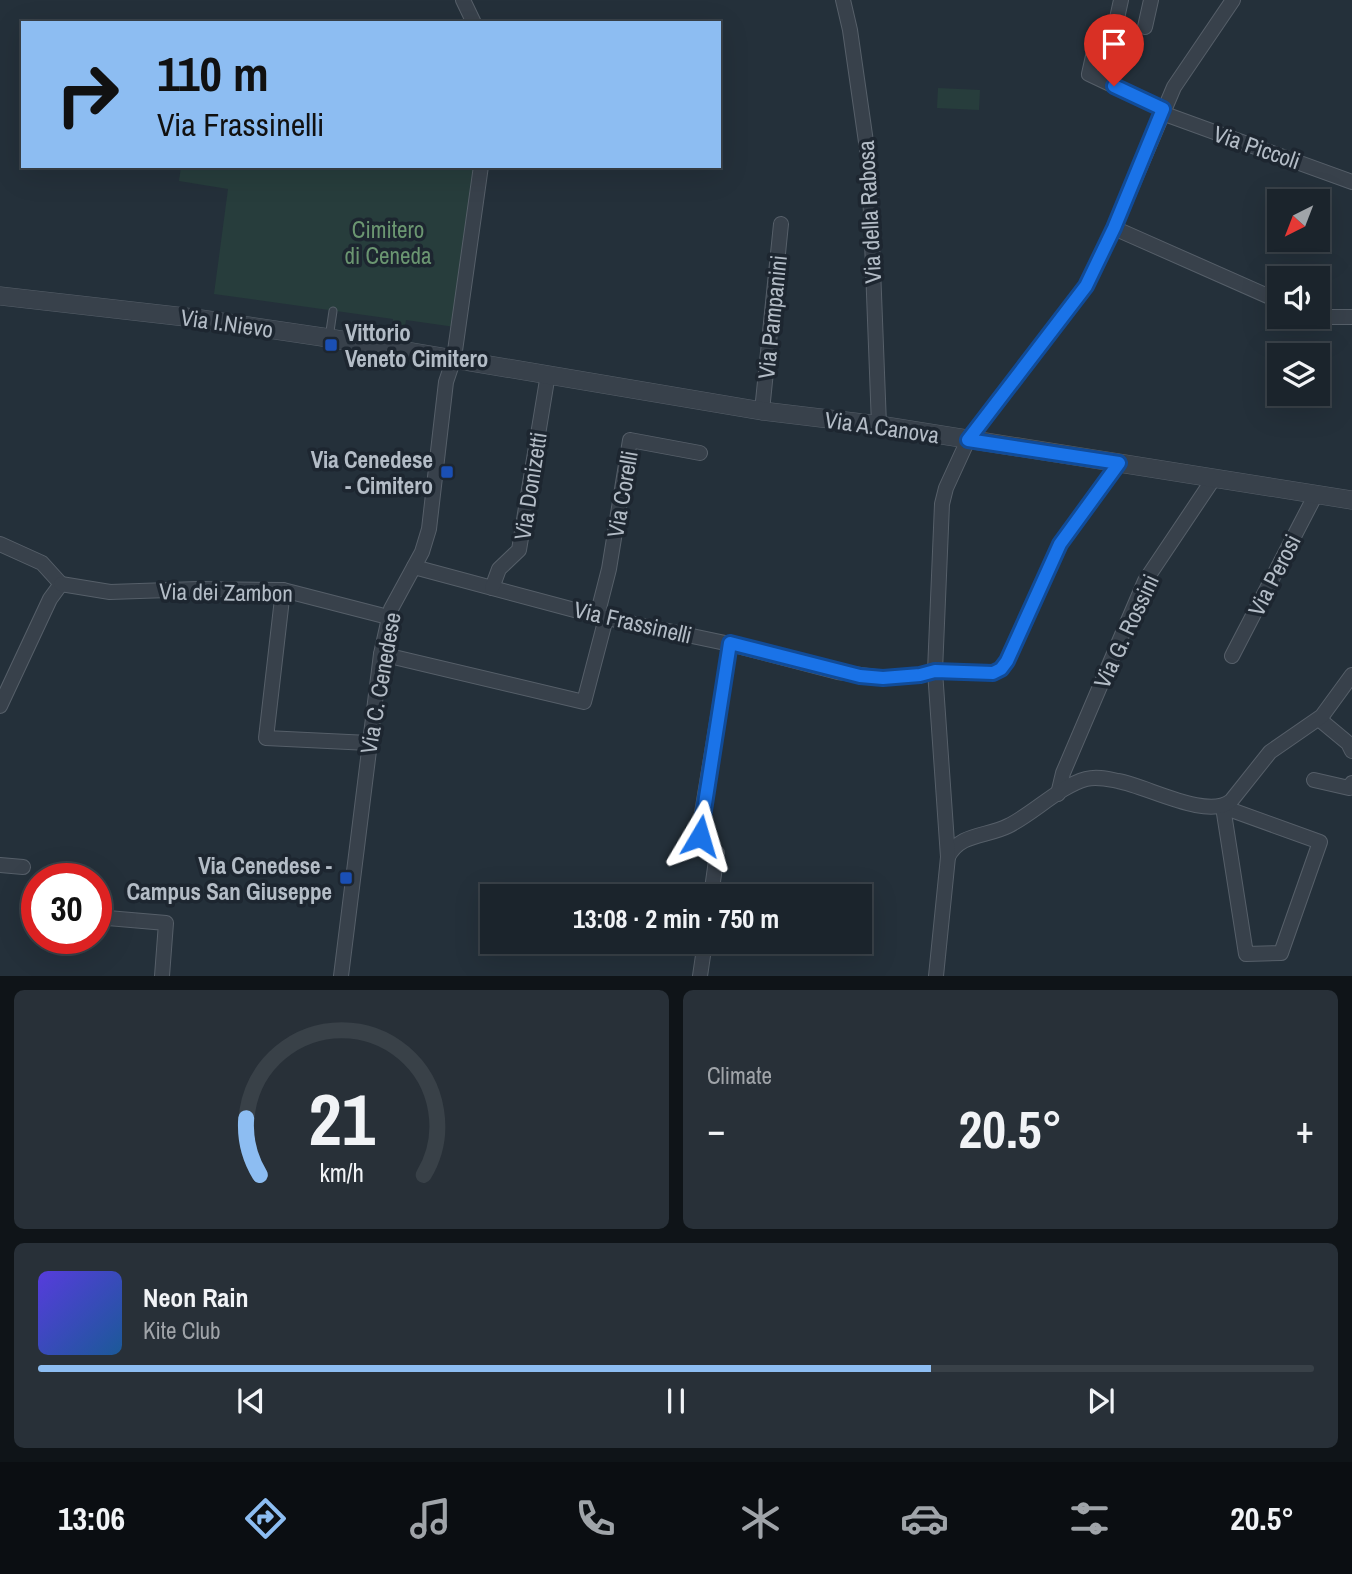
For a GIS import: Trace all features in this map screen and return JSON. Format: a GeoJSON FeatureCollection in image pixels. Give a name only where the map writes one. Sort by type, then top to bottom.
{"type":"FeatureCollection","features":[{"type":"Feature","properties":{"kind":"street"},"geometry":{"type":"LineString","coordinates":[[463,0],[473,21]]}},
{"type":"Feature","properties":{"kind":"street","name":"Via della Rabosa"},"geometry":{"type":"LineString","coordinates":[[843,0],[850,30],[869,163],[879,425]]}},
{"type":"Feature","properties":{"kind":"street","name":"Via Piccoli"},"geometry":{"type":"LineString","coordinates":[[1121,0],[1114,31],[1099,30],[1089,74],[1163,111],[1352,182]]}},
{"type":"Feature","properties":{"kind":"street"},"geometry":{"type":"LineString","coordinates":[[1144,27],[1151,0]]}},
{"type":"Feature","properties":{"kind":"street"},"geometry":{"type":"LineString","coordinates":[[936,975],[948,857],[935,671],[946,488],[968,440],[1080,296],[1114,228],[1163,111],[1184,71],[1225,16],[1233,0]]}},
{"type":"Feature","properties":{"kind":"street","name":"Via C. Cenedese"},"geometry":{"type":"LineString","coordinates":[[341,975],[381,653],[388,617],[422,552],[429,529],[446,382],[454,358],[481,168]]}},
{"type":"Feature","properties":{"kind":"street","name":"Via Pampanini"},"geometry":{"type":"LineString","coordinates":[[762,411],[781,224]]}},
{"type":"Feature","properties":{"kind":"street"},"geometry":{"type":"LineString","coordinates":[[1114,228],[1267,296]]}},
{"type":"Feature","properties":{"kind":"street","name":"Via I.Nievo"},"geometry":{"type":"LineString","coordinates":[[0,296],[194,318],[454,358]]}},
{"type":"Feature","properties":{"kind":"street"},"geometry":{"type":"LineString","coordinates":[[1330,317],[1352,317]]}},
{"type":"Feature","properties":{"kind":"street","name":"Via A.Canova"},"geometry":{"type":"LineString","coordinates":[[454,358],[762,411],[879,425],[1352,500]]}},
{"type":"Feature","properties":{"kind":"street","name":"Via Donizetti"},"geometry":{"type":"LineString","coordinates":[[492,588],[499,569],[519,550],[548,374]]}},
{"type":"Feature","properties":{"kind":"street","name":"Via Corelli"},"geometry":{"type":"LineString","coordinates":[[601,617],[630,440],[700,453]]}},
{"type":"Feature","properties":{"kind":"street","name":"Via Frassinelli"},"geometry":{"type":"LineString","coordinates":[[414,567],[601,617],[730,643],[860,676],[896,677],[935,671],[993,673],[1001,669],[1007,661],[1060,544],[1119,463]]}},
{"type":"Feature","properties":{"kind":"street","name":"Via G. Rossini"},"geometry":{"type":"LineString","coordinates":[[1058,794],[1062,773],[1145,581],[1214,478]]}},
{"type":"Feature","properties":{"kind":"street","name":"Via Perosi"},"geometry":{"type":"LineString","coordinates":[[1232,656],[1316,494]]}},
{"type":"Feature","properties":{"kind":"street"},"geometry":{"type":"LineString","coordinates":[[0,544],[42,563],[61,584],[50,599],[0,706]]}},
{"type":"Feature","properties":{"kind":"street","name":"Via dei Zambon"},"geometry":{"type":"LineString","coordinates":[[61,584],[101,592],[283,590],[388,617]]}},
{"type":"Feature","properties":{"kind":"street"},"geometry":{"type":"LineString","coordinates":[[283,590],[266,738],[369,743]]}},
{"type":"Feature","properties":{"kind":"street"},"geometry":{"type":"LineString","coordinates":[[381,653],[584,702],[601,617]]}},
{"type":"Feature","properties":{"kind":"street"},"geometry":{"type":"LineString","coordinates":[[713,884],[717,853],[702,839],[699,831],[730,643]]}},
{"type":"Feature","properties":{"kind":"street"},"geometry":{"type":"LineString","coordinates":[[1223,807],[1231,801],[1274,748],[1319,719],[1352,675]]}},
{"type":"Feature","properties":{"kind":"street"},"geometry":{"type":"LineString","coordinates":[[1319,719],[1348,743],[1352,751]]}},
{"type":"Feature","properties":{"kind":"street"},"geometry":{"type":"LineString","coordinates":[[948,857],[960,841],[1009,825],[1080,781],[1096,777],[1135,785],[1200,806],[1223,807],[1320,842],[1281,953],[1246,954],[1223,807]]}},
{"type":"Feature","properties":{"kind":"street"},"geometry":{"type":"LineString","coordinates":[[1314,780],[1349,788],[1352,783]]}},
{"type":"Feature","properties":{"kind":"street"},"geometry":{"type":"LineString","coordinates":[[0,865],[21,867]]}},
{"type":"Feature","properties":{"kind":"street"},"geometry":{"type":"LineString","coordinates":[[112,918],[166,923],[162,975]]}},
{"type":"Feature","properties":{"kind":"street"},"geometry":{"type":"LineString","coordinates":[[700,975],[703,954]]}},
{"type":"Feature","properties":{"kind":"lane"},"geometry":{"type":"LineString","coordinates":[[329,338],[334,311]]}},
{"type":"Feature","properties":{"kind":"green space"},"geometry":{"type":"Polygon","coordinates":[[[938,88],[980,90],[979,110],[937,108],[938,88]]]}},
{"type":"Feature","properties":{"kind":"green space","name":"Cimitero di Ceneda"},"geometry":{"type":"Polygon","coordinates":[[[181,168],[477,168],[455,327],[406,320],[405,326],[393,324],[393,319],[214,294],[228,189],[179,181],[181,168]]]}},
{"type":"Feature","properties":{"kind":"place","name":"Vittorio Veneto Cimitero"},"geometry":{"type":"Point","coordinates":[331,345]}},
{"type":"Feature","properties":{"kind":"place","name":"Via Cenedese - Cimitero"},"geometry":{"type":"Point","coordinates":[447,472]}},
{"type":"Feature","properties":{"kind":"place","name":"Via Cenedese - Campus San Giuseppe"},"geometry":{"type":"Point","coordinates":[346,878]}},
{"type":"Feature","properties":{"kind":"route"},"geometry":{"type":"LineString","coordinates":[[700,836],[730,643],[860,676],[883,678],[935,671],[998,671],[1007,661],[1060,544],[1119,463],[968,440],[1080,296],[1114,228],[1163,109],[1114,86]]}}]}
